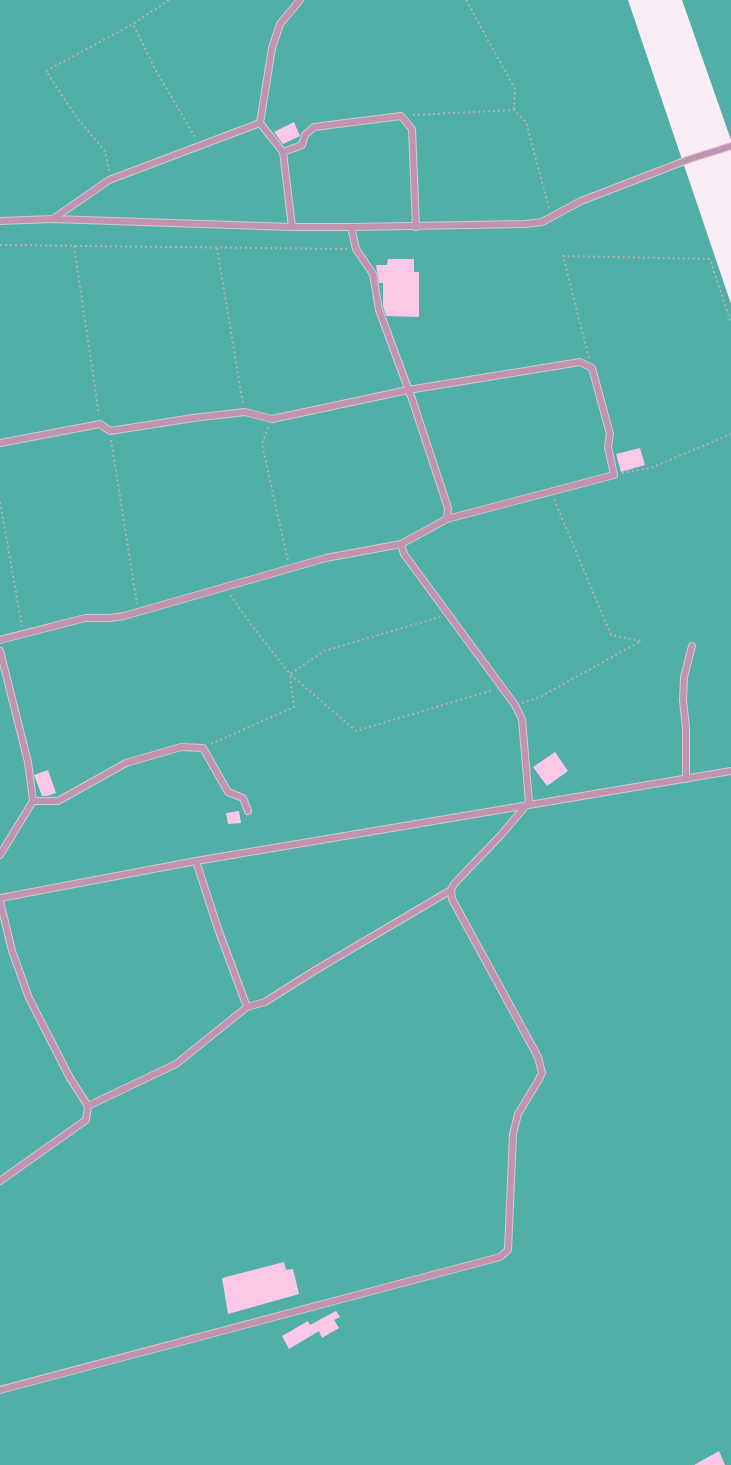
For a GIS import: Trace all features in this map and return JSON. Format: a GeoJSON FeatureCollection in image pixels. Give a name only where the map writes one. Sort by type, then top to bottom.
{"type":"FeatureCollection","features":[{"type":"Feature","properties":{"kind":"lane"},"geometry":{"type":"LineString","coordinates":[[292,227],[283,152],[260,124],[272,48],[280,24],[300,0]]}},
{"type":"Feature","properties":{"kind":"lane"},"geometry":{"type":"LineString","coordinates":[[283,152],[302,145],[305,135],[314,127],[401,116],[412,129],[416,227]]}},
{"type":"Feature","properties":{"kind":"lane"},"geometry":{"type":"LineString","coordinates":[[53,220],[111,180],[260,124]]}},
{"type":"Feature","properties":{"kind":"lane"},"geometry":{"type":"LineString","coordinates":[[0,221],[53,220],[292,227],[416,227],[525,224],[542,222],[581,201],[681,162],[731,146]]}},
{"type":"Feature","properties":{"kind":"lane"},"geometry":{"type":"LineString","coordinates":[[351,227],[356,249],[373,274],[379,310],[448,508],[447,519]]}},
{"type":"Feature","properties":{"kind":"lane"},"geometry":{"type":"LineString","coordinates":[[0,443],[100,424],[110,431],[193,418],[245,412],[272,419],[408,390],[580,362],[592,368],[610,434],[608,447],[614,475],[447,519],[402,544],[326,558],[138,612],[110,618],[85,618],[0,640]]}},
{"type":"Feature","properties":{"kind":"lane"},"geometry":{"type":"LineString","coordinates":[[0,1390],[500,1257],[508,1250],[513,1134],[518,1114],[542,1073],[538,1057],[452,899],[451,890],[454,884],[501,835],[529,802],[522,719],[515,705],[404,554],[402,544]]}},
{"type":"Feature","properties":{"kind":"lane"},"geometry":{"type":"LineString","coordinates":[[686,778],[686,728],[683,700],[684,677],[692,646]]}},
{"type":"Feature","properties":{"kind":"lane"},"geometry":{"type":"LineString","coordinates":[[0,651],[28,762],[33,801],[0,855]]}},
{"type":"Feature","properties":{"kind":"lane"},"geometry":{"type":"LineString","coordinates":[[33,801],[58,801],[126,763],[181,747],[203,748],[228,792],[243,798],[248,811]]}},
{"type":"Feature","properties":{"kind":"lane"},"geometry":{"type":"LineString","coordinates":[[0,898],[196,860],[731,771]]}},
{"type":"Feature","properties":{"kind":"lane"},"geometry":{"type":"LineString","coordinates":[[196,860],[218,929],[247,1006]]}},
{"type":"Feature","properties":{"kind":"lane"},"geometry":{"type":"LineString","coordinates":[[88,1106],[176,1064],[247,1006],[265,1002],[321,966],[451,890]]}},
{"type":"Feature","properties":{"kind":"lane"},"geometry":{"type":"LineString","coordinates":[[0,901],[12,951],[29,998],[70,1078],[88,1106],[86,1120],[0,1181]]}},
{"type":"Feature","properties":{"kind":"path"},"geometry":{"type":"LineString","coordinates":[[111,180],[105,151],[77,118],[46,71],[133,24],[169,0]]}},
{"type":"Feature","properties":{"kind":"path"},"geometry":{"type":"LineString","coordinates":[[466,0],[515,89],[514,110],[526,122],[552,217]]}},
{"type":"Feature","properties":{"kind":"path"},"geometry":{"type":"LineString","coordinates":[[133,24],[155,69],[200,146]]}},
{"type":"Feature","properties":{"kind":"path"},"geometry":{"type":"LineString","coordinates":[[401,116],[514,110]]}},
{"type":"Feature","properties":{"kind":"path"},"geometry":{"type":"LineString","coordinates":[[0,245],[356,249]]}},
{"type":"Feature","properties":{"kind":"path"},"geometry":{"type":"LineString","coordinates":[[74,246],[100,424]]}},
{"type":"Feature","properties":{"kind":"path"},"geometry":{"type":"LineString","coordinates":[[217,248],[245,412]]}},
{"type":"Feature","properties":{"kind":"path"},"geometry":{"type":"LineString","coordinates":[[592,368],[563,256],[710,259],[731,323]]}},
{"type":"Feature","properties":{"kind":"path"},"geometry":{"type":"LineString","coordinates":[[272,419],[262,444],[290,568]]}},
{"type":"Feature","properties":{"kind":"path"},"geometry":{"type":"LineString","coordinates":[[110,431],[138,612]]}},
{"type":"Feature","properties":{"kind":"path"},"geometry":{"type":"LineString","coordinates":[[614,475],[651,468],[731,434]]}},
{"type":"Feature","properties":{"kind":"path"},"geometry":{"type":"LineString","coordinates":[[515,705],[540,696],[641,641],[611,635],[551,491]]}},
{"type":"Feature","properties":{"kind":"path"},"geometry":{"type":"LineString","coordinates":[[0,502],[24,634]]}},
{"type":"Feature","properties":{"kind":"path"},"geometry":{"type":"LineString","coordinates":[[225,587],[290,674],[356,731],[502,687]]}},
{"type":"Feature","properties":{"kind":"path"},"geometry":{"type":"LineString","coordinates":[[290,674],[324,651],[449,614]]}},
{"type":"Feature","properties":{"kind":"path"},"geometry":{"type":"LineString","coordinates":[[203,748],[294,707],[290,674]]}},
{"type":"Feature","properties":{"kind":"shaded area"},"geometry":{"type":"Polygon","coordinates":[[[0,0],[628,0],[731,304],[731,1465],[0,1465],[0,0]]]}},
{"type":"Feature","properties":{"kind":"shaded area"},"geometry":{"type":"Polygon","coordinates":[[[682,0],[731,0],[731,140],[682,0]]]}},
{"type":"Feature","properties":{"kind":"building"},"geometry":{"type":"Polygon","coordinates":[[[294,122],[300,136],[283,144],[274,132],[294,122]]]}},
{"type":"Feature","properties":{"kind":"building"},"geometry":{"type":"Polygon","coordinates":[[[388,259],[414,259],[414,272],[419,272],[419,317],[386,316],[383,306],[383,283],[379,283],[376,265],[387,265],[388,259]]]}},
{"type":"Feature","properties":{"kind":"building"},"geometry":{"type":"Polygon","coordinates":[[[640,448],[645,465],[621,472],[616,454],[640,448]]]}},
{"type":"Feature","properties":{"kind":"building"},"geometry":{"type":"Polygon","coordinates":[[[555,752],[568,771],[547,786],[533,767],[555,752]]]}},
{"type":"Feature","properties":{"kind":"building"},"geometry":{"type":"Polygon","coordinates":[[[48,770],[56,793],[42,796],[34,775],[48,770]]]}},
{"type":"Feature","properties":{"kind":"building"},"geometry":{"type":"Polygon","coordinates":[[[239,811],[241,823],[228,824],[226,813],[239,811]]]}},
{"type":"Feature","properties":{"kind":"building"},"geometry":{"type":"Polygon","coordinates":[[[284,1262],[286,1270],[293,1269],[299,1294],[228,1314],[222,1278],[284,1262]]]}},
{"type":"Feature","properties":{"kind":"building"},"geometry":{"type":"Polygon","coordinates":[[[336,1311],[340,1317],[334,1320],[339,1328],[322,1338],[319,1331],[289,1349],[282,1336],[308,1321],[310,1325],[336,1311]]]}},
{"type":"Feature","properties":{"kind":"building"},"geometry":{"type":"Polygon","coordinates":[[[719,1451],[725,1465],[694,1465],[719,1451]]]}}]}
